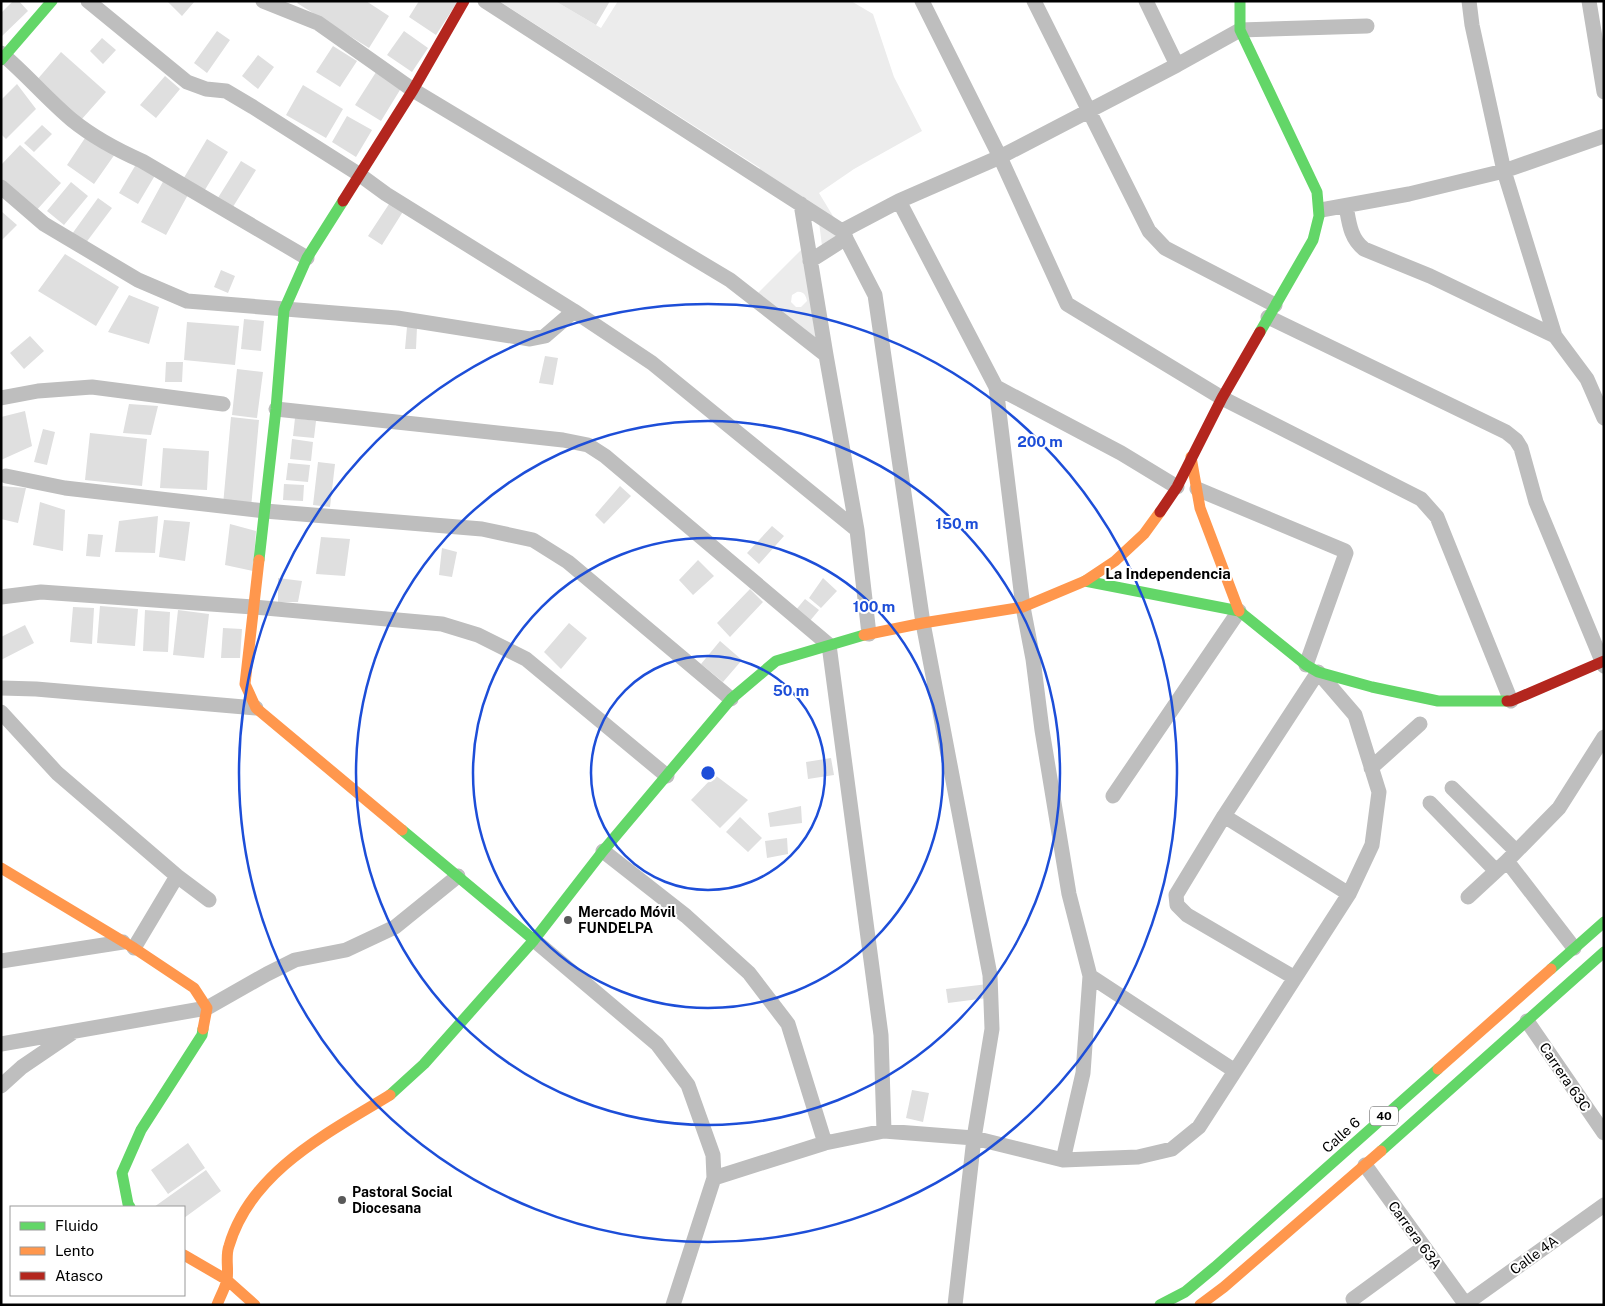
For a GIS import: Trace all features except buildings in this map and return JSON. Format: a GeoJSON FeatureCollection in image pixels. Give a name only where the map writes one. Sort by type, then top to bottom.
{"type":"FeatureCollection","features":[{"type":"Feature","properties":{"kind":"main road"},"geometry":{"type":"LineString","coordinates":[[3,56],[52,1]]}},
{"type":"Feature","properties":{"kind":"main road"},"geometry":{"type":"LineString","coordinates":[[464,1],[413,90],[307,258],[284,310],[276,409],[246,684],[256,708],[534,940]]}},
{"type":"Feature","properties":{"kind":"main road"},"geometry":{"type":"LineString","coordinates":[[216,1305],[226,1280],[228,1247],[245,1209],[280,1168],[314,1142],[390,1095],[424,1064],[534,940],[603,851],[731,699],[776,661],[869,634],[923,623],[1023,607],[1085,581],[1115,560],[1144,534],[1177,487],[1222,398],[1313,240],[1319,224],[1321,210],[1317,192],[1240,30],[1240,1]]}},
{"type":"Feature","properties":{"kind":"main road"},"geometry":{"type":"LineString","coordinates":[[1192,457],[1203,517],[1240,611]]}},
{"type":"Feature","properties":{"kind":"main road"},"geometry":{"type":"LineString","coordinates":[[1085,581],[1240,611],[1312,668],[1372,687],[1438,701],[1511,701],[1603,663]]}},
{"type":"Feature","properties":{"kind":"main road"},"geometry":{"type":"LineString","coordinates":[[4,872],[128,945],[194,988],[207,1008],[202,1035],[141,1130],[122,1173],[129,1206]]}},
{"type":"Feature","properties":{"kind":"main road","name":"Calle 6"},"geometry":{"type":"LineString","coordinates":[[1160,1305],[1185,1292],[1215,1267],[1604,922]]}},
{"type":"Feature","properties":{"kind":"main road","name":"40"},"geometry":{"type":"LineString","coordinates":[[1200,1305],[1224,1287],[1365,1164],[1604,952]]}},
{"type":"Feature","properties":{"kind":"main road"},"geometry":{"type":"LineString","coordinates":[[185,1256],[226,1280],[255,1305]]}},
{"type":"Feature","properties":{"kind":"street"},"geometry":{"type":"LineString","coordinates":[[88,1],[188,82],[206,89],[226,91],[253,107],[360,175],[386,194],[574,311],[652,363],[857,530]]}},
{"type":"Feature","properties":{"kind":"street"},"geometry":{"type":"LineString","coordinates":[[263,1],[318,23],[413,90],[730,280],[826,355]]}},
{"type":"Feature","properties":{"kind":"street"},"geometry":{"type":"LineString","coordinates":[[485,1],[801,204],[844,235],[875,295],[923,623],[990,975],[992,1029],[974,1138],[955,1305]]}},
{"type":"Feature","properties":{"kind":"street"},"geometry":{"type":"LineString","coordinates":[[922,1],[1000,157],[1067,304],[1222,398],[1421,499],[1438,517],[1511,701]]}},
{"type":"Feature","properties":{"kind":"street"},"geometry":{"type":"LineString","coordinates":[[1034,1],[1149,231],[1165,248],[1271,311],[1506,432],[1516,440],[1536,502],[1603,663]]}},
{"type":"Feature","properties":{"kind":"street"},"geometry":{"type":"LineString","coordinates":[[1146,1],[1176,65]]}},
{"type":"Feature","properties":{"kind":"street"},"geometry":{"type":"LineString","coordinates":[[1469,1],[1472,25],[1504,171],[1555,336],[1587,379],[1604,418]]}},
{"type":"Feature","properties":{"kind":"street"},"geometry":{"type":"LineString","coordinates":[[1589,1],[1604,92]]}},
{"type":"Feature","properties":{"kind":"street"},"geometry":{"type":"LineString","coordinates":[[810,261],[844,235],[899,202],[1000,157],[1240,30],[1367,26]]}},
{"type":"Feature","properties":{"kind":"street"},"geometry":{"type":"LineString","coordinates":[[3,56],[72,119],[88,131],[114,148],[142,161],[307,258]]}},
{"type":"Feature","properties":{"kind":"street"},"geometry":{"type":"LineString","coordinates":[[1321,210],[1409,194],[1504,171],[1604,136]]}},
{"type":"Feature","properties":{"kind":"street"},"geometry":{"type":"LineString","coordinates":[[1,187],[44,224],[146,283],[187,301],[397,318],[530,339],[546,336],[574,311]]}},
{"type":"Feature","properties":{"kind":"street"},"geometry":{"type":"LineString","coordinates":[[899,202],[996,387],[1023,607],[1033,659],[1042,730],[1069,894],[1090,976],[1083,1073],[1063,1160]]}},
{"type":"Feature","properties":{"kind":"street"},"geometry":{"type":"LineString","coordinates":[[801,204],[857,530],[869,634]]}},
{"type":"Feature","properties":{"kind":"street"},"geometry":{"type":"LineString","coordinates":[[1346,206],[1352,235],[1357,244],[1364,249],[1430,276],[1555,336]]}},
{"type":"Feature","properties":{"kind":"street"},"geometry":{"type":"LineString","coordinates":[[1,398],[38,391],[92,387],[223,404]]}},
{"type":"Feature","properties":{"kind":"street"},"geometry":{"type":"LineString","coordinates":[[996,387],[1121,453],[1177,487]]}},
{"type":"Feature","properties":{"kind":"street"},"geometry":{"type":"LineString","coordinates":[[276,409],[563,440],[588,445],[605,456],[829,645],[881,1034],[884,1131]]}},
{"type":"Feature","properties":{"kind":"street"},"geometry":{"type":"LineString","coordinates":[[6,476],[65,488],[265,511],[482,529],[533,540],[568,562],[731,699]]}},
{"type":"Feature","properties":{"kind":"street"},"geometry":{"type":"LineString","coordinates":[[1197,489],[1346,551],[1312,668],[1176,895],[1177,905],[1187,915],[1295,978]]}},
{"type":"Feature","properties":{"kind":"street"},"geometry":{"type":"LineString","coordinates":[[1,596],[41,592],[442,624],[478,635],[526,659],[667,776]]}},
{"type":"Feature","properties":{"kind":"street"},"geometry":{"type":"LineString","coordinates":[[1113,796],[1240,611]]}},
{"type":"Feature","properties":{"kind":"street"},"geometry":{"type":"LineString","coordinates":[[714,1178],[826,1142],[884,1131],[974,1138],[1063,1160],[1138,1158],[1172,1149],[1199,1127],[1349,894],[1372,845],[1379,792],[1355,715],[1312,668]]}},
{"type":"Feature","properties":{"kind":"street"},"geometry":{"type":"LineString","coordinates":[[1,688],[256,708]]}},
{"type":"Feature","properties":{"kind":"street"},"geometry":{"type":"LineString","coordinates":[[1,712],[57,773],[177,876],[209,900]]}},
{"type":"Feature","properties":{"kind":"street"},"geometry":{"type":"LineString","coordinates":[[1372,768],[1420,724]]}},
{"type":"Feature","properties":{"kind":"street"},"geometry":{"type":"LineString","coordinates":[[1468,897],[1559,808],[1604,737]]}},
{"type":"Feature","properties":{"kind":"street"},"geometry":{"type":"LineString","coordinates":[[1452,788],[1512,856],[1574,948]]}},
{"type":"Feature","properties":{"kind":"street"},"geometry":{"type":"LineString","coordinates":[[1430,803],[1496,871]]}},
{"type":"Feature","properties":{"kind":"street"},"geometry":{"type":"LineString","coordinates":[[1224,816],[1349,894]]}},
{"type":"Feature","properties":{"kind":"street"},"geometry":{"type":"LineString","coordinates":[[603,851],[686,916],[749,972],[788,1024],[826,1142]]}},
{"type":"Feature","properties":{"kind":"street"},"geometry":{"type":"LineString","coordinates":[[1,961],[128,945],[177,876]]}},
{"type":"Feature","properties":{"kind":"street"},"geometry":{"type":"LineString","coordinates":[[1,1044],[207,1008],[294,960],[346,950],[395,927],[458,876]]}},
{"type":"Feature","properties":{"kind":"street"},"geometry":{"type":"LineString","coordinates":[[534,940],[657,1044],[688,1085],[713,1154],[714,1178],[673,1305]]}},
{"type":"Feature","properties":{"kind":"street"},"geometry":{"type":"LineString","coordinates":[[1090,976],[1235,1071]]}},
{"type":"Feature","properties":{"kind":"street","name":"Carrera 63C"},"geometry":{"type":"LineString","coordinates":[[1527,1021],[1604,1133]]}},
{"type":"Feature","properties":{"kind":"street"},"geometry":{"type":"LineString","coordinates":[[1,1086],[22,1068],[77,1030]]}},
{"type":"Feature","properties":{"kind":"street","name":"Carrera 63A"},"geometry":{"type":"LineString","coordinates":[[1365,1164],[1465,1304]]}},
{"type":"Feature","properties":{"kind":"street","name":"Calle 4A"},"geometry":{"type":"LineString","coordinates":[[1465,1304],[1604,1205]]}},
{"type":"Feature","properties":{"kind":"street"},"geometry":{"type":"LineString","coordinates":[[1353,1299],[1424,1247]]}},
{"type":"Feature","properties":{"kind":"shaded area"},"geometry":{"type":"Polygon","coordinates":[[[499,1],[555,1],[601,28],[618,1],[851,1],[873,14],[894,77],[922,131],[854,169],[819,193],[842,231],[756,175],[760,168],[499,1]]]}},
{"type":"Feature","properties":{"kind":"shaded area"},"geometry":{"type":"Polygon","coordinates":[[[819,222],[839,237],[822,246],[819,222]]]}},
{"type":"Feature","properties":{"kind":"shaded area"},"geometry":{"type":"Polygon","coordinates":[[[807,244],[826,355],[753,298],[807,244]],[[801,292],[792,295],[791,302],[796,307],[801,307],[807,301],[806,297],[801,292]]]}},
{"type":"Feature","properties":{"kind":"traffic: fast"},"geometry":{"type":"LineString","coordinates":[[1,60],[52,1]]}},
{"type":"Feature","properties":{"kind":"traffic: fast"},"geometry":{"type":"LineString","coordinates":[[1240,1],[1240,30],[1317,192],[1319,216],[1313,240],[1260,332]]}},
{"type":"Feature","properties":{"kind":"traffic: fast"},"geometry":{"type":"LineString","coordinates":[[259,560],[276,409],[284,310],[307,258],[343,201]]}},
{"type":"Feature","properties":{"kind":"traffic: fast"},"geometry":{"type":"LineString","coordinates":[[1085,581],[1239,611],[1306,665],[1318,672],[1372,687],[1438,701],[1507,701]]}},
{"type":"Feature","properties":{"kind":"traffic: fast"},"geometry":{"type":"LineString","coordinates":[[390,1095],[424,1064],[534,940],[603,851],[731,699],[776,661],[864,635]]}},
{"type":"Feature","properties":{"kind":"traffic: fast"},"geometry":{"type":"LineString","coordinates":[[402,830],[534,940]]}},
{"type":"Feature","properties":{"kind":"traffic: fast"},"geometry":{"type":"LineString","coordinates":[[1551,969],[1604,922]]}},
{"type":"Feature","properties":{"kind":"traffic: fast"},"geometry":{"type":"LineString","coordinates":[[1381,1151],[1604,952]]}},
{"type":"Feature","properties":{"kind":"traffic: fast"},"geometry":{"type":"LineString","coordinates":[[129,1206],[122,1173],[141,1130],[202,1035],[203,1029]]}},
{"type":"Feature","properties":{"kind":"traffic: fast"},"geometry":{"type":"LineString","coordinates":[[1160,1305],[1185,1292],[1215,1267],[1438,1069]]}},
{"type":"Feature","properties":{"kind":"traffic: slow"},"geometry":{"type":"LineString","coordinates":[[1191,457],[1200,508],[1239,611]]}},
{"type":"Feature","properties":{"kind":"traffic: slow"},"geometry":{"type":"LineString","coordinates":[[864,635],[923,623],[1023,607],[1085,581],[1115,561],[1144,534],[1160,512]]}},
{"type":"Feature","properties":{"kind":"traffic: slow"},"geometry":{"type":"LineString","coordinates":[[259,560],[245,684],[256,708],[402,830]]}},
{"type":"Feature","properties":{"kind":"traffic: slow"},"geometry":{"type":"LineString","coordinates":[[1,868],[134,948],[194,988],[207,1008],[203,1029]]}},
{"type":"Feature","properties":{"kind":"traffic: slow"},"geometry":{"type":"LineString","coordinates":[[1438,1069],[1551,969]]}},
{"type":"Feature","properties":{"kind":"traffic: slow"},"geometry":{"type":"LineString","coordinates":[[217,1305],[227,1280],[227,1254],[229,1246],[240,1220],[255,1196],[273,1175],[294,1157],[342,1124],[390,1095]]}},
{"type":"Feature","properties":{"kind":"traffic: slow"},"geometry":{"type":"LineString","coordinates":[[1200,1305],[1224,1287],[1381,1151]]}},
{"type":"Feature","properties":{"kind":"traffic: slow"},"geometry":{"type":"LineString","coordinates":[[185,1256],[227,1280],[255,1305]]}},
{"type":"Feature","properties":{"kind":"traffic: jam"},"geometry":{"type":"LineString","coordinates":[[343,201],[413,90],[464,1]]}},
{"type":"Feature","properties":{"kind":"traffic: jam"},"geometry":{"type":"LineString","coordinates":[[1160,512],[1177,487],[1222,398],[1260,332]]}},
{"type":"Feature","properties":{"kind":"traffic: jam"},"geometry":{"type":"LineString","coordinates":[[1507,701],[1511,701],[1604,661]]}},
{"type":"Feature","properties":{"kind":"place","name":"Mercado Móvil FUNDELPA"},"geometry":{"type":"Point","coordinates":[568,920]}},
{"type":"Feature","properties":{"kind":"place","name":"Pastoral Social Diocesana"},"geometry":{"type":"Point","coordinates":[342,1200]}},
{"type":"Feature","properties":{"kind":"district","name":"La Independencia"},"geometry":{"type":"Point","coordinates":[1168,574]}}]}
